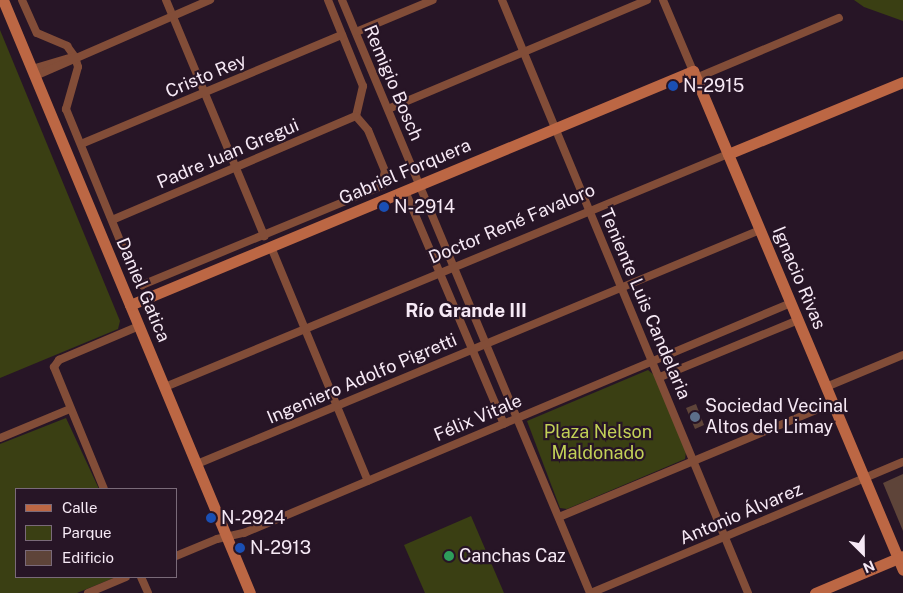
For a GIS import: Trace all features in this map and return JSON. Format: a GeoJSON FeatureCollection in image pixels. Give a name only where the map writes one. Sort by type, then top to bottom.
{"type":"FeatureCollection","features":[{"type":"Feature","properties":{"kind":"street","name":"Daniel Gatica"},"geometry":{"type":"LineString","coordinates":[[3,0],[250,593]]}},
{"type":"Feature","properties":{"kind":"street"},"geometry":{"type":"LineString","coordinates":[[22,0],[37,33],[67,46],[75,57]]}},
{"type":"Feature","properties":{"kind":"street"},"geometry":{"type":"LineString","coordinates":[[166,0],[264,236]]}},
{"type":"Feature","properties":{"kind":"street"},"geometry":{"type":"LineString","coordinates":[[33,72],[57,58],[75,57],[210,0]]}},
{"type":"Feature","properties":{"kind":"street","name":"Remigio Bosch"},"geometry":{"type":"LineString","coordinates":[[328,0],[364,90],[356,116]]}},
{"type":"Feature","properties":{"kind":"street","name":"Remigio Bosch"},"geometry":{"type":"LineString","coordinates":[[342,0],[591,593]]}},
{"type":"Feature","properties":{"kind":"street"},"geometry":{"type":"LineString","coordinates":[[356,32],[433,0]]}},
{"type":"Feature","properties":{"kind":"street","name":"Teniente Luis Candelaria"},"geometry":{"type":"LineString","coordinates":[[502,0],[748,593]]}},
{"type":"Feature","properties":{"kind":"street"},"geometry":{"type":"LineString","coordinates":[[388,109],[647,0]]}},
{"type":"Feature","properties":{"kind":"street","name":"Ignacio Rivas"},"geometry":{"type":"LineString","coordinates":[[665,1],[864,478],[900,557],[903,570]]}},
{"type":"Feature","properties":{"kind":"street","name":"Gabriel Forquera"},"geometry":{"type":"LineString","coordinates":[[130,305],[555,128],[839,18]]}},
{"type":"Feature","properties":{"kind":"street","name":"Cristo Rey"},"geometry":{"type":"LineString","coordinates":[[81,144],[342,35]]}},
{"type":"Feature","properties":{"kind":"street","name":"Daniel Gatica"},"geometry":{"type":"LineString","coordinates":[[75,57],[77,70],[66,106],[112,220],[142,285]]}},
{"type":"Feature","properties":{"kind":"street","name":"Doctor René Favaloro"},"geometry":{"type":"LineString","coordinates":[[165,387],[903,82]]}},
{"type":"Feature","properties":{"kind":"street","name":"Gabriel Forquera"},"geometry":{"type":"LineString","coordinates":[[142,285],[377,189],[386,181],[368,130],[356,116]]}},
{"type":"Feature","properties":{"kind":"street","name":"Padre Juan Gregui"},"geometry":{"type":"LineString","coordinates":[[112,220],[356,116]]}},
{"type":"Feature","properties":{"kind":"street"},"geometry":{"type":"LineString","coordinates":[[405,191],[504,424]]}},
{"type":"Feature","properties":{"kind":"street","name":"Ingeniero Adolfo Pigretti"},"geometry":{"type":"LineString","coordinates":[[197,464],[760,230]]}},
{"type":"Feature","properties":{"kind":"street"},"geometry":{"type":"LineString","coordinates":[[271,247],[368,481]]}},
{"type":"Feature","properties":{"kind":"street","name":"Félix Vitale"},"geometry":{"type":"LineString","coordinates":[[178,555],[227,536],[244,533],[791,304]]}},
{"type":"Feature","properties":{"kind":"street"},"geometry":{"type":"LineString","coordinates":[[660,377],[798,320]]}},
{"type":"Feature","properties":{"kind":"street"},"geometry":{"type":"LineString","coordinates":[[104,488],[70,409],[54,364],[139,326]]}},
{"type":"Feature","properties":{"kind":"street"},"geometry":{"type":"LineString","coordinates":[[826,387],[903,355]]}},
{"type":"Feature","properties":{"kind":"street"},"geometry":{"type":"LineString","coordinates":[[559,517],[833,403]]}},
{"type":"Feature","properties":{"kind":"street"},"geometry":{"type":"LineString","coordinates":[[0,438],[70,409]]}},
{"type":"Feature","properties":{"kind":"street","name":"Antonio Álvarez"},"geometry":{"type":"LineString","coordinates":[[591,593],[903,462]]}},
{"type":"Feature","properties":{"kind":"street"},"geometry":{"type":"LineString","coordinates":[[815,593],[900,557]]}},
{"type":"Feature","properties":{"kind":"street"},"geometry":{"type":"LineString","coordinates":[[88,593],[124,578]]}},
{"type":"Feature","properties":{"kind":"street"},"geometry":{"type":"LineString","coordinates":[[141,578],[148,593]]}},
{"type":"Feature","properties":{"kind":"green space"},"geometry":{"type":"Polygon","coordinates":[[[854,0],[903,0],[903,21],[864,7],[854,0]]]}},
{"type":"Feature","properties":{"kind":"green space"},"geometry":{"type":"Polygon","coordinates":[[[0,30],[120,321],[118,329],[0,378],[0,30]]]}},
{"type":"Feature","properties":{"kind":"green space","name":"Plaza Nelson Maldonado"},"geometry":{"type":"Polygon","coordinates":[[[648,370],[654,375],[686,452],[685,459],[567,509],[560,508],[527,421],[648,370]]]}},
{"type":"Feature","properties":{"kind":"green space"},"geometry":{"type":"Polygon","coordinates":[[[66,418],[99,488],[15,488],[15,578],[114,578],[77,593],[0,593],[0,444],[66,418]]]}},
{"type":"Feature","properties":{"kind":"green space","name":"Canchas Caz"},"geometry":{"type":"Polygon","coordinates":[[[471,516],[504,593],[425,593],[404,545],[471,516]]]}},
{"type":"Feature","properties":{"kind":"building","name":"Sociedad Vecinal Altos del Limay"},"geometry":{"type":"Polygon","coordinates":[[[696,404],[704,425],[695,429],[686,408],[696,404]]]}},
{"type":"Feature","properties":{"kind":"building"},"geometry":{"type":"Polygon","coordinates":[[[903,474],[903,531],[883,483],[903,474]]]}},
{"type":"Feature","properties":{"kind":"place","name":"N-2915"},"geometry":{"type":"Point","coordinates":[673,86]}},
{"type":"Feature","properties":{"kind":"place","name":"N-2914"},"geometry":{"type":"Point","coordinates":[384,207]}},
{"type":"Feature","properties":{"kind":"place","name":"Sociedad Vecinal Altos del Limay"},"geometry":{"type":"Point","coordinates":[695,417]}},
{"type":"Feature","properties":{"kind":"place","name":"N-2924"},"geometry":{"type":"Point","coordinates":[211,518]}},
{"type":"Feature","properties":{"kind":"place","name":"N-2913"},"geometry":{"type":"Point","coordinates":[240,548]}},
{"type":"Feature","properties":{"kind":"place","name":"Canchas Caz"},"geometry":{"type":"Point","coordinates":[449,556]}},
{"type":"Feature","properties":{"kind":"district","name":"Río Grande III"},"geometry":{"type":"Point","coordinates":[466,311]}}]}
